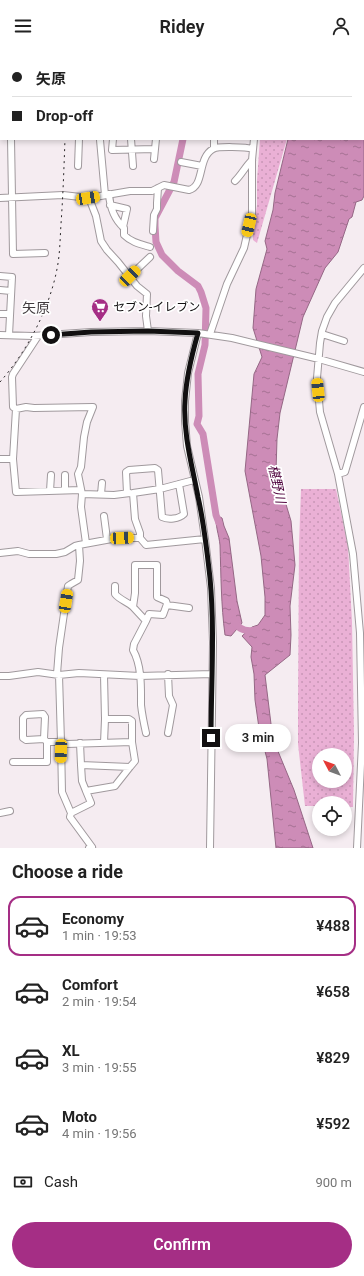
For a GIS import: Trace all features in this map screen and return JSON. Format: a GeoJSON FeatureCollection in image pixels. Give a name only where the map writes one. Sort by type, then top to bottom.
{"type":"FeatureCollection","features":[{"type":"Feature","properties":{"kind":"street"},"geometry":{"type":"LineString","coordinates":[[11,140],[13,254],[45,253]]}},
{"type":"Feature","properties":{"kind":"street"},"geometry":{"type":"LineString","coordinates":[[78,166],[79,140]]}},
{"type":"Feature","properties":{"kind":"street"},"geometry":{"type":"LineString","coordinates":[[100,140],[107,195],[118,222],[123,227]]}},
{"type":"Feature","properties":{"kind":"street"},"geometry":{"type":"LineString","coordinates":[[113,140],[112,150],[155,149]]}},
{"type":"Feature","properties":{"kind":"street"},"geometry":{"type":"LineString","coordinates":[[131,140],[133,166]]}},
{"type":"Feature","properties":{"kind":"street"},"geometry":{"type":"LineString","coordinates":[[154,159],[156,140]]}},
{"type":"Feature","properties":{"kind":"street"},"geometry":{"type":"LineString","coordinates":[[214,140],[214,148]]}},
{"type":"Feature","properties":{"kind":"street"},"geometry":{"type":"LineString","coordinates":[[211,334],[227,284],[244,248],[252,213],[252,160],[254,140]]}},
{"type":"Feature","properties":{"kind":"street"},"geometry":{"type":"LineString","coordinates":[[0,198],[63,195],[88,198],[130,191],[152,191],[164,185],[189,190],[197,186],[204,158],[214,148],[238,147],[253,149]]}},
{"type":"Feature","properties":{"kind":"street"},"geometry":{"type":"LineString","coordinates":[[235,181],[252,160]]}},
{"type":"Feature","properties":{"kind":"street"},"geometry":{"type":"LineString","coordinates":[[181,162],[202,166]]}},
{"type":"Feature","properties":{"kind":"street"},"geometry":{"type":"LineString","coordinates":[[153,231],[154,215],[157,209],[156,203],[158,188]]}},
{"type":"Feature","properties":{"kind":"street"},"geometry":{"type":"LineString","coordinates":[[88,198],[96,216],[101,241],[137,286],[147,294],[146,316],[148,331]]}},
{"type":"Feature","properties":{"kind":"street"},"geometry":{"type":"LineString","coordinates":[[110,205],[127,208],[123,227],[124,235],[128,239],[147,244]]}},
{"type":"Feature","properties":{"kind":"street"},"geometry":{"type":"LineString","coordinates":[[130,276],[150,257]]}},
{"type":"Feature","properties":{"kind":"street"},"geometry":{"type":"LineString","coordinates":[[357,848],[362,778],[360,634],[353,554],[338,474],[320,412],[316,378],[322,334],[327,316],[335,303],[364,268]]}},
{"type":"Feature","properties":{"kind":"street"},"geometry":{"type":"LineString","coordinates":[[0,276],[12,277],[9,335]]}},
{"type":"Feature","properties":{"kind":"street"},"geometry":{"type":"LineString","coordinates":[[0,290],[11,291]]}},
{"type":"Feature","properties":{"kind":"street"},"geometry":{"type":"LineString","coordinates":[[0,314],[10,314]]}},
{"type":"Feature","properties":{"kind":"street"},"geometry":{"type":"LineString","coordinates":[[0,335],[38,336],[91,332],[148,331],[211,334],[318,359],[364,372]]}},
{"type":"Feature","properties":{"kind":"street"},"geometry":{"type":"LineString","coordinates":[[198,333],[188,373],[184,401],[187,446],[205,539],[210,588],[213,642],[210,848]]}},
{"type":"Feature","properties":{"kind":"street"},"geometry":{"type":"LineString","coordinates":[[322,334],[344,341]]}},
{"type":"Feature","properties":{"kind":"street"},"geometry":{"type":"LineString","coordinates":[[38,336],[14,371],[12,378],[13,406],[16,409],[14,459],[16,492],[65,490],[102,494],[130,493],[160,489],[194,480]]}},
{"type":"Feature","properties":{"kind":"street"},"geometry":{"type":"LineString","coordinates":[[16,409],[26,407],[92,407],[87,422],[81,467],[78,474],[86,543]]}},
{"type":"Feature","properties":{"kind":"street"},"geometry":{"type":"LineString","coordinates":[[338,474],[345,472],[364,407]]}},
{"type":"Feature","properties":{"kind":"street"},"geometry":{"type":"LineString","coordinates":[[0,459],[14,459]]}},
{"type":"Feature","properties":{"kind":"street"},"geometry":{"type":"LineString","coordinates":[[179,484],[184,514],[181,517],[166,519],[162,517],[158,470],[155,468],[129,470],[126,472],[140,538],[146,545],[205,539]]}},
{"type":"Feature","properties":{"kind":"street"},"geometry":{"type":"LineString","coordinates":[[50,491],[51,475]]}},
{"type":"Feature","properties":{"kind":"street"},"geometry":{"type":"LineString","coordinates":[[65,475],[65,490]]}},
{"type":"Feature","properties":{"kind":"street"},"geometry":{"type":"LineString","coordinates":[[102,483],[102,494]]}},
{"type":"Feature","properties":{"kind":"street"},"geometry":{"type":"LineString","coordinates":[[104,516],[107,539]]}},
{"type":"Feature","properties":{"kind":"street"},"geometry":{"type":"LineString","coordinates":[[0,554],[18,551],[29,554],[56,554],[65,552],[78,544],[117,538],[140,538]]}},
{"type":"Feature","properties":{"kind":"street"},"geometry":{"type":"LineString","coordinates":[[78,544],[80,561],[78,580],[68,586],[59,648],[58,674],[62,792],[72,813],[70,817],[92,847],[89,848]]}},
{"type":"Feature","properties":{"kind":"street"},"geometry":{"type":"LineString","coordinates":[[133,607],[135,593],[135,565],[156,565],[157,597],[166,601],[167,605]]}},
{"type":"Feature","properties":{"kind":"street"},"geometry":{"type":"LineString","coordinates":[[115,586],[115,594],[118,598],[125,600],[146,621]]}},
{"type":"Feature","properties":{"kind":"street"},"geometry":{"type":"LineString","coordinates":[[167,605],[188,608]]}},
{"type":"Feature","properties":{"kind":"street"},"geometry":{"type":"LineString","coordinates":[[146,733],[141,707],[142,692],[140,676],[136,656],[133,650],[134,644],[149,614],[163,615],[167,605]]}},
{"type":"Feature","properties":{"kind":"street"},"geometry":{"type":"LineString","coordinates":[[0,676],[38,672],[58,674],[79,673],[140,676],[168,674],[212,674]]}},
{"type":"Feature","properties":{"kind":"street"},"geometry":{"type":"LineString","coordinates":[[168,674],[172,705],[168,733]]}},
{"type":"Feature","properties":{"kind":"street"},"geometry":{"type":"LineString","coordinates":[[104,675],[104,742]]}},
{"type":"Feature","properties":{"kind":"street"},"geometry":{"type":"LineString","coordinates":[[13,762],[47,762],[45,740],[45,717],[43,714],[26,715],[22,718],[23,738],[26,740],[45,740],[67,744],[132,742]]}},
{"type":"Feature","properties":{"kind":"street"},"geometry":{"type":"LineString","coordinates":[[86,791],[114,786],[135,761],[132,742],[132,721],[129,719],[105,719]]}},
{"type":"Feature","properties":{"kind":"street"},"geometry":{"type":"LineString","coordinates":[[72,813],[90,803],[82,781],[80,743]]}},
{"type":"Feature","properties":{"kind":"street"},"geometry":{"type":"LineString","coordinates":[[81,765],[130,767]]}},
{"type":"Feature","properties":{"kind":"street"},"geometry":{"type":"LineString","coordinates":[[0,812],[10,811]]}},
{"type":"Feature","properties":{"kind":"shaded area"},"geometry":{"type":"Polygon","coordinates":[[[260,140],[287,140],[257,243],[253,240],[253,233],[257,205],[260,140]]]}},
{"type":"Feature","properties":{"kind":"shaded area"},"geometry":{"type":"Polygon","coordinates":[[[301,489],[336,489],[348,546],[352,622],[354,735],[353,807],[352,796],[312,796],[312,806],[305,806],[298,744],[299,544],[301,489]]]}},
{"type":"Feature","properties":{"kind":"water","name":"椹野川"},"geometry":{"type":"Polygon","coordinates":[[[288,140],[364,140],[364,196],[362,200],[356,202],[352,217],[349,219],[338,252],[325,268],[303,317],[280,413],[277,439],[276,471],[291,521],[295,565],[290,606],[290,655],[265,675],[275,744],[294,790],[313,848],[276,848],[267,759],[259,728],[255,700],[254,674],[251,657],[252,647],[242,636],[252,627],[258,625],[265,615],[265,597],[261,556],[245,471],[254,374],[262,357],[253,328],[256,289],[267,249],[265,241],[273,210],[275,193],[288,140]]]}},
{"type":"Feature","properties":{"kind":"water"},"geometry":{"type":"Polygon","coordinates":[[[216,515],[222,518],[229,538],[237,601],[242,623],[231,636],[225,635],[220,545],[216,515]]]}},
{"type":"Feature","properties":{"kind":"waterway"},"geometry":{"type":"LineString","coordinates":[[183,140],[174,182],[155,218],[156,242],[162,255],[178,271],[198,286],[206,308],[205,345],[198,374],[199,416],[197,424],[203,434],[216,515],[219,523]]}},
{"type":"Feature","properties":{"kind":"waterway"},"geometry":{"type":"LineString","coordinates":[[234,620],[243,630],[256,630]]}},
{"type":"Feature","properties":{"kind":"railway"},"geometry":{"type":"LineString","coordinates":[[0,382],[28,343],[49,300],[57,269],[59,252],[65,140]]}},
{"type":"Feature","properties":{"kind":"place","name":"セブン-イレブン"},"geometry":{"type":"Point","coordinates":[100,322]}},
{"type":"Feature","properties":{"kind":"district","name":"矢原"},"geometry":{"type":"Point","coordinates":[36,308]}},
{"type":"Feature","properties":{"kind":"route"},"geometry":{"type":"LineString","coordinates":[[51,335],[91,332],[148,331],[198,333],[188,373],[184,401],[187,446],[203,525],[210,588],[213,642],[211,738]]}}]}
